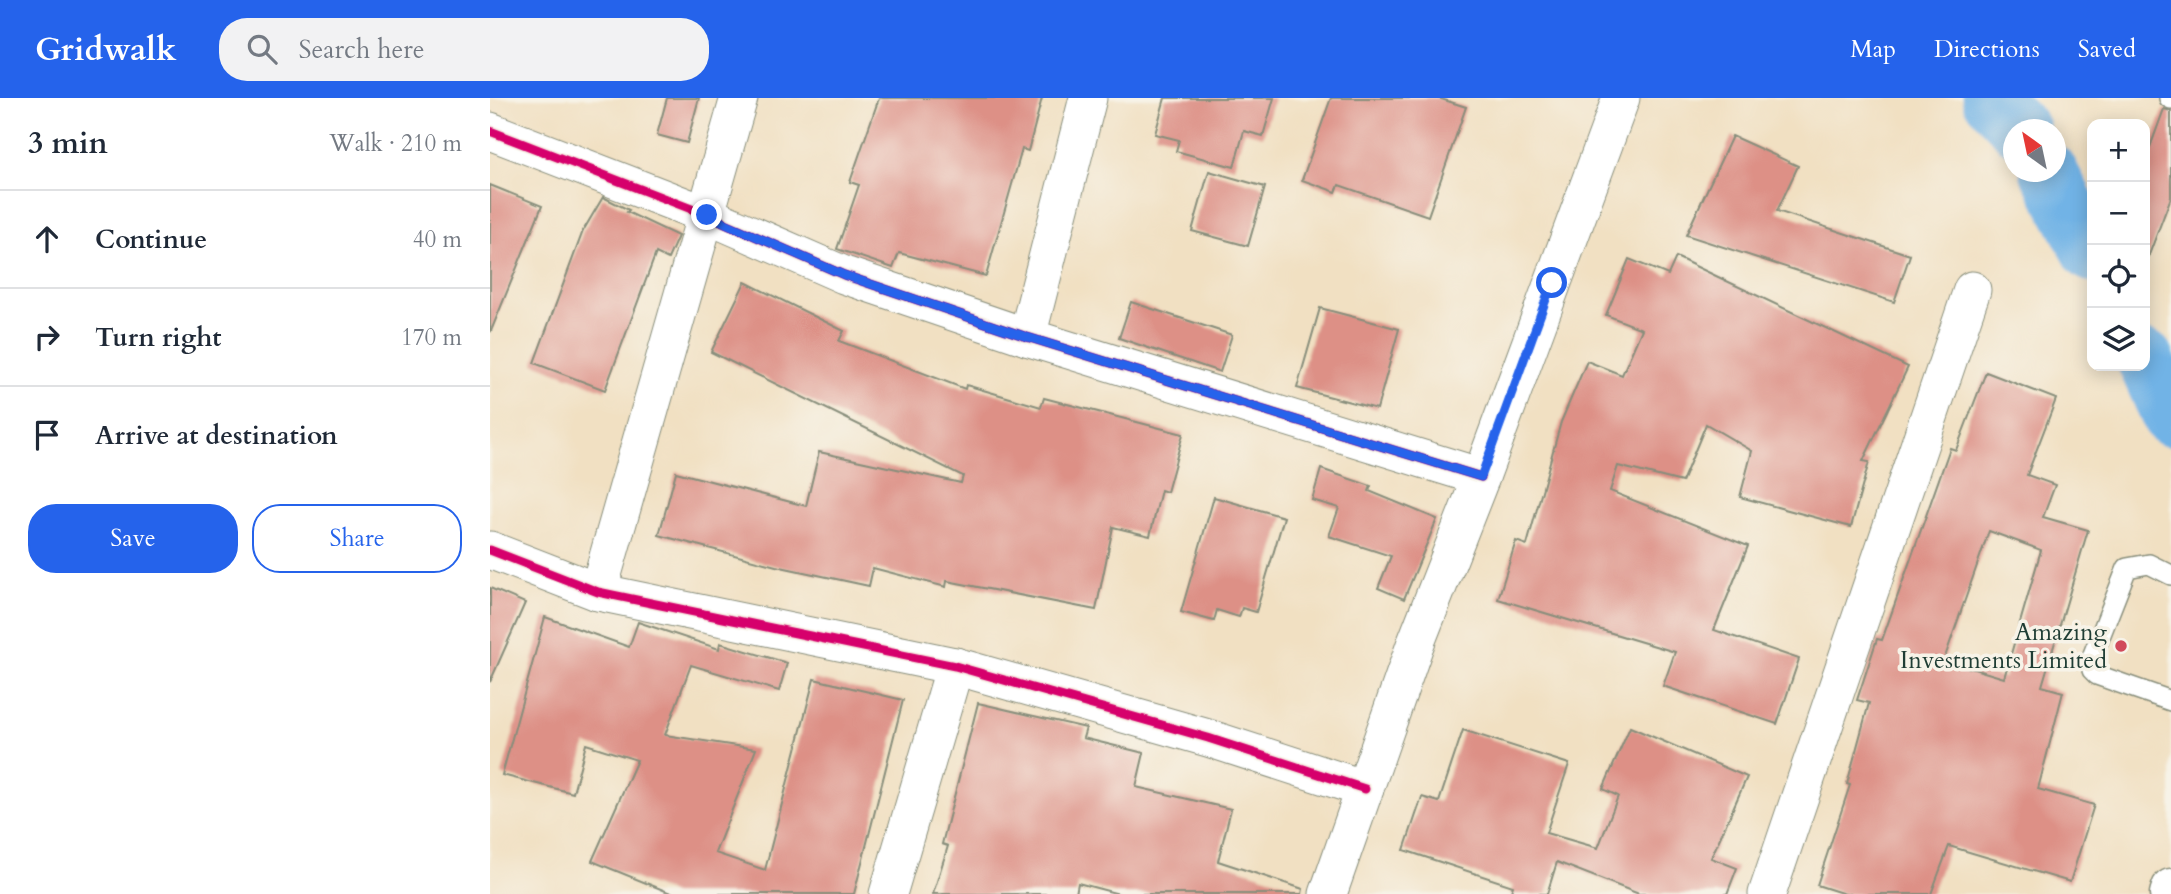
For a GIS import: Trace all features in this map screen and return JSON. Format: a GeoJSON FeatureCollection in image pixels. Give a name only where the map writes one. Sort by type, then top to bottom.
{"type":"FeatureCollection","features":[{"type":"Feature","properties":{"kind":"main road"},"geometry":{"type":"LineString","coordinates":[[2169,894],[2171,888]]}},
{"type":"Feature","properties":{"kind":"street"},"geometry":{"type":"LineString","coordinates":[[598,592],[739,98]]}},
{"type":"Feature","properties":{"kind":"street"},"geometry":{"type":"LineString","coordinates":[[1027,337],[1088,98]]}},
{"type":"Feature","properties":{"kind":"street"},"geometry":{"type":"LineString","coordinates":[[1328,894],[1415,645],[1481,477],[1621,98]]}},
{"type":"Feature","properties":{"kind":"street"},"geometry":{"type":"LineString","coordinates":[[490,131],[707,215],[844,275],[1027,337],[1481,477]]}},
{"type":"Feature","properties":{"kind":"street"},"geometry":{"type":"LineString","coordinates":[[1767,894],[1972,290]]}},
{"type":"Feature","properties":{"kind":"street"},"geometry":{"type":"LineString","coordinates":[[490,551],[598,592],[955,666],[1208,738],[1365,789]]}},
{"type":"Feature","properties":{"kind":"street"},"geometry":{"type":"LineString","coordinates":[[888,894],[955,666]]}},
{"type":"Feature","properties":{"kind":"lane"},"geometry":{"type":"LineString","coordinates":[[2171,575],[2149,564],[2127,568],[2090,662],[2097,675],[2171,701]]}},
{"type":"Feature","properties":{"kind":"building"},"geometry":{"type":"Polygon","coordinates":[[[667,98],[699,98],[687,143],[657,135],[667,98]]]}},
{"type":"Feature","properties":{"kind":"building"},"geometry":{"type":"Polygon","coordinates":[[[879,98],[1042,98],[1028,151],[1022,149],[986,276],[899,253],[893,268],[837,249],[859,185],[850,182],[879,98]]]}},
{"type":"Feature","properties":{"kind":"building"},"geometry":{"type":"Polygon","coordinates":[[[1165,98],[1274,98],[1263,136],[1244,131],[1234,167],[1176,151],[1179,140],[1155,134],[1165,98]]]}},
{"type":"Feature","properties":{"kind":"building"},"geometry":{"type":"Polygon","coordinates":[[[1331,98],[1438,98],[1466,107],[1428,216],[1339,185],[1336,192],[1302,180],[1331,98]]]}},
{"type":"Feature","properties":{"kind":"building"},"geometry":{"type":"Polygon","coordinates":[[[2164,109],[2171,111],[2171,197],[2150,252],[2150,182],[2150,147],[2164,109]]]}},
{"type":"Feature","properties":{"kind":"building"},"geometry":{"type":"Polygon","coordinates":[[[1732,136],[1798,166],[1777,211],[1910,255],[1894,302],[1686,235],[1732,136]]]}},
{"type":"Feature","properties":{"kind":"building"},"geometry":{"type":"Polygon","coordinates":[[[1209,171],[1265,187],[1248,246],[1192,231],[1209,171]]]}},
{"type":"Feature","properties":{"kind":"building"},"geometry":{"type":"Polygon","coordinates":[[[490,185],[542,206],[491,331],[490,330],[490,185]]]}},
{"type":"Feature","properties":{"kind":"building"},"geometry":{"type":"Polygon","coordinates":[[[603,197],[629,210],[627,212],[678,236],[668,259],[656,253],[605,390],[534,363],[583,231],[603,197]]]}},
{"type":"Feature","properties":{"kind":"building"},"geometry":{"type":"Polygon","coordinates":[[[1676,257],[1908,367],[1863,461],[1869,462],[1851,527],[1740,497],[1752,451],[1706,424],[1682,482],[1618,466],[1610,491],[1748,546],[1714,630],[1799,659],[1777,724],[1663,686],[1675,652],[1498,599],[1516,541],[1527,545],[1561,422],[1587,361],[1622,375],[1642,329],[1606,315],[1629,259],[1668,275],[1676,257]]]}},
{"type":"Feature","properties":{"kind":"building"},"geometry":{"type":"Polygon","coordinates":[[[745,282],[844,331],[839,341],[965,389],[966,385],[1041,407],[1044,398],[1183,434],[1167,492],[1161,490],[1150,536],[1113,527],[1096,610],[947,581],[946,587],[873,568],[869,586],[776,566],[659,535],[676,472],[806,506],[819,452],[961,483],[963,476],[711,352],[745,282]]]}},
{"type":"Feature","properties":{"kind":"building"},"geometry":{"type":"Polygon","coordinates":[[[1131,302],[1232,335],[1220,372],[1119,338],[1131,302]]]}},
{"type":"Feature","properties":{"kind":"building"},"geometry":{"type":"Polygon","coordinates":[[[1320,308],[1399,329],[1377,409],[1297,388],[1320,308]]]}},
{"type":"Feature","properties":{"kind":"building"},"geometry":{"type":"Polygon","coordinates":[[[1986,372],[2056,399],[2027,475],[2055,485],[2043,517],[2088,530],[2042,686],[2063,692],[2038,789],[2094,805],[2070,882],[1949,846],[1931,894],[1845,894],[1817,885],[1850,785],[1847,784],[1869,703],[1857,700],[1877,639],[1882,640],[1950,448],[1956,450],[1986,372]],[[1989,531],[1944,660],[2004,678],[2041,550],[1989,531]]]}},
{"type":"Feature","properties":{"kind":"building"},"geometry":{"type":"Polygon","coordinates":[[[1321,469],[1371,486],[1369,491],[1437,519],[1404,599],[1378,588],[1391,556],[1329,536],[1339,508],[1312,500],[1321,469]]]}},
{"type":"Feature","properties":{"kind":"building"},"geometry":{"type":"Polygon","coordinates":[[[1214,497],[1284,517],[1256,612],[1242,608],[1239,617],[1217,610],[1214,621],[1181,612],[1214,497]]]}},
{"type":"Feature","properties":{"kind":"building"},"geometry":{"type":"Polygon","coordinates":[[[490,588],[525,603],[490,682],[490,588]]]}},
{"type":"Feature","properties":{"kind":"building"},"geometry":{"type":"Polygon","coordinates":[[[545,617],[629,647],[638,622],[719,649],[720,643],[787,663],[779,691],[691,665],[665,735],[756,749],[715,853],[765,870],[814,679],[903,700],[854,894],[673,894],[592,861],[637,760],[586,744],[573,793],[502,775],[545,617]]]}},
{"type":"Feature","properties":{"kind":"building"},"geometry":{"type":"Polygon","coordinates":[[[978,703],[1086,728],[1083,738],[1144,753],[1136,787],[1231,809],[1218,861],[1303,889],[1302,894],[1119,894],[1078,883],[1076,894],[933,894],[948,846],[942,844],[978,703]]]}},
{"type":"Feature","properties":{"kind":"building"},"geometry":{"type":"Polygon","coordinates":[[[1630,727],[1747,777],[1711,858],[1737,868],[1727,894],[1639,894],[1557,862],[1547,894],[1510,894],[1513,886],[1404,850],[1422,797],[1439,802],[1463,730],[1569,764],[1546,833],[1598,848],[1618,796],[1603,789],[1630,727]]]}},
{"type":"Feature","properties":{"kind":"waterway"},"geometry":{"type":"LineString","coordinates":[[1991,98],[2011,119]]}},
{"type":"Feature","properties":{"kind":"waterway"},"geometry":{"type":"LineString","coordinates":[[2054,182],[2088,245]]}},
{"type":"Feature","properties":{"kind":"waterway"},"geometry":{"type":"LineString","coordinates":[[2150,370],[2171,418]]}},
{"type":"Feature","properties":{"kind":"cycle path"},"geometry":{"type":"LineString","coordinates":[[490,131],[707,215],[844,275],[1027,337],[1481,477]]}},
{"type":"Feature","properties":{"kind":"cycle path"},"geometry":{"type":"LineString","coordinates":[[490,550],[598,592],[955,666],[1208,738],[1365,789]]}},
{"type":"Feature","properties":{"kind":"place","name":"Amazing Investments Limited"},"geometry":{"type":"Point","coordinates":[2121,646]}},
{"type":"Feature","properties":{"kind":"route"},"geometry":{"type":"LineString","coordinates":[[707,215],[844,275],[1027,337],[1481,477],[1552,283]]}}]}
